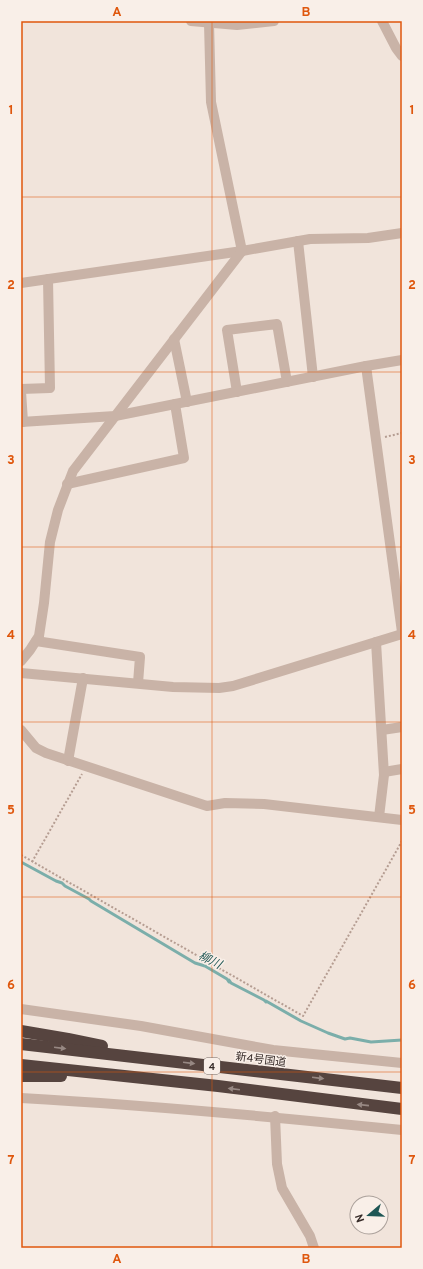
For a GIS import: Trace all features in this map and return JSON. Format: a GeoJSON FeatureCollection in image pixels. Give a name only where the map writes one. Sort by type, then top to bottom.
{"type":"FeatureCollection","features":[{"type":"Feature","properties":{"kind":"highway"},"geometry":{"type":"LineString","coordinates":[[21,1031],[68,1039],[172,1061]]}},
{"type":"Feature","properties":{"kind":"highway","name":"新4号国道"},"geometry":{"type":"LineString","coordinates":[[21,1044],[402,1088]]}},
{"type":"Feature","properties":{"kind":"highway","name":"4"},"geometry":{"type":"LineString","coordinates":[[21,1065],[218,1086],[402,1109]]}},
{"type":"Feature","properties":{"kind":"highway"},"geometry":{"type":"LineString","coordinates":[[21,1076],[116,1076]]}},
{"type":"Feature","properties":{"kind":"street"},"geometry":{"type":"LineString","coordinates":[[191,21],[237,25],[274,21]]}},
{"type":"Feature","properties":{"kind":"street"},"geometry":{"type":"LineString","coordinates":[[382,21],[396,48],[402,56]]}},
{"type":"Feature","properties":{"kind":"street"},"geometry":{"type":"LineString","coordinates":[[21,661],[26,648],[36,641],[39,636],[50,542],[58,510],[73,471],[242,251],[211,102],[209,23]]}},
{"type":"Feature","properties":{"kind":"street"},"geometry":{"type":"LineString","coordinates":[[21,283],[242,251],[310,239],[368,238],[402,233]]}},
{"type":"Feature","properties":{"kind":"street"},"geometry":{"type":"LineString","coordinates":[[298,241],[313,377]]}},
{"type":"Feature","properties":{"kind":"street"},"geometry":{"type":"LineString","coordinates":[[48,279],[50,388],[21,390],[22,422],[115,416],[402,360]]}},
{"type":"Feature","properties":{"kind":"street"},"geometry":{"type":"LineString","coordinates":[[237,392],[227,330],[277,324],[287,382]]}},
{"type":"Feature","properties":{"kind":"street"},"geometry":{"type":"LineString","coordinates":[[174,339],[187,402]]}},
{"type":"Feature","properties":{"kind":"street"},"geometry":{"type":"LineString","coordinates":[[21,673],[173,687],[212,688],[233,686],[402,633],[366,366]]}},
{"type":"Feature","properties":{"kind":"street"},"geometry":{"type":"LineString","coordinates":[[68,484],[184,458],[175,404]]}},
{"type":"Feature","properties":{"kind":"street"},"geometry":{"type":"LineString","coordinates":[[36,641],[140,656],[138,683]]}},
{"type":"Feature","properties":{"kind":"street"},"geometry":{"type":"LineString","coordinates":[[376,642],[384,772],[379,817]]}},
{"type":"Feature","properties":{"kind":"street"},"geometry":{"type":"LineString","coordinates":[[68,761],[83,678]]}},
{"type":"Feature","properties":{"kind":"street"},"geometry":{"type":"LineString","coordinates":[[382,730],[402,727]]}},
{"type":"Feature","properties":{"kind":"street"},"geometry":{"type":"LineString","coordinates":[[21,730],[36,748],[46,753],[207,806],[225,803],[264,804],[402,820]]}},
{"type":"Feature","properties":{"kind":"street"},"geometry":{"type":"LineString","coordinates":[[384,772],[402,769]]}},
{"type":"Feature","properties":{"kind":"street"},"geometry":{"type":"LineString","coordinates":[[21,1009],[141,1026],[273,1050],[402,1063]]}},
{"type":"Feature","properties":{"kind":"street"},"geometry":{"type":"LineString","coordinates":[[21,1098],[123,1104],[275,1116],[402,1130]]}},
{"type":"Feature","properties":{"kind":"street"},"geometry":{"type":"LineString","coordinates":[[275,1116],[277,1164],[280,1181],[288,1200],[310,1236],[314,1248]]}},
{"type":"Feature","properties":{"kind":"path"},"geometry":{"type":"LineString","coordinates":[[376,439],[402,433]]}},
{"type":"Feature","properties":{"kind":"path"},"geometry":{"type":"LineString","coordinates":[[32,862],[86,767]]}},
{"type":"Feature","properties":{"kind":"path"},"geometry":{"type":"LineString","coordinates":[[21,855],[303,1016],[402,841]]}},
{"type":"Feature","properties":{"kind":"waterway","name":"柳川"},"geometry":{"type":"LineString","coordinates":[[21,862],[62,883],[195,963],[205,966],[227,979],[229,982],[229,980],[231,983],[301,1021],[345,1039],[350,1038],[371,1042],[402,1040]]}}]}
